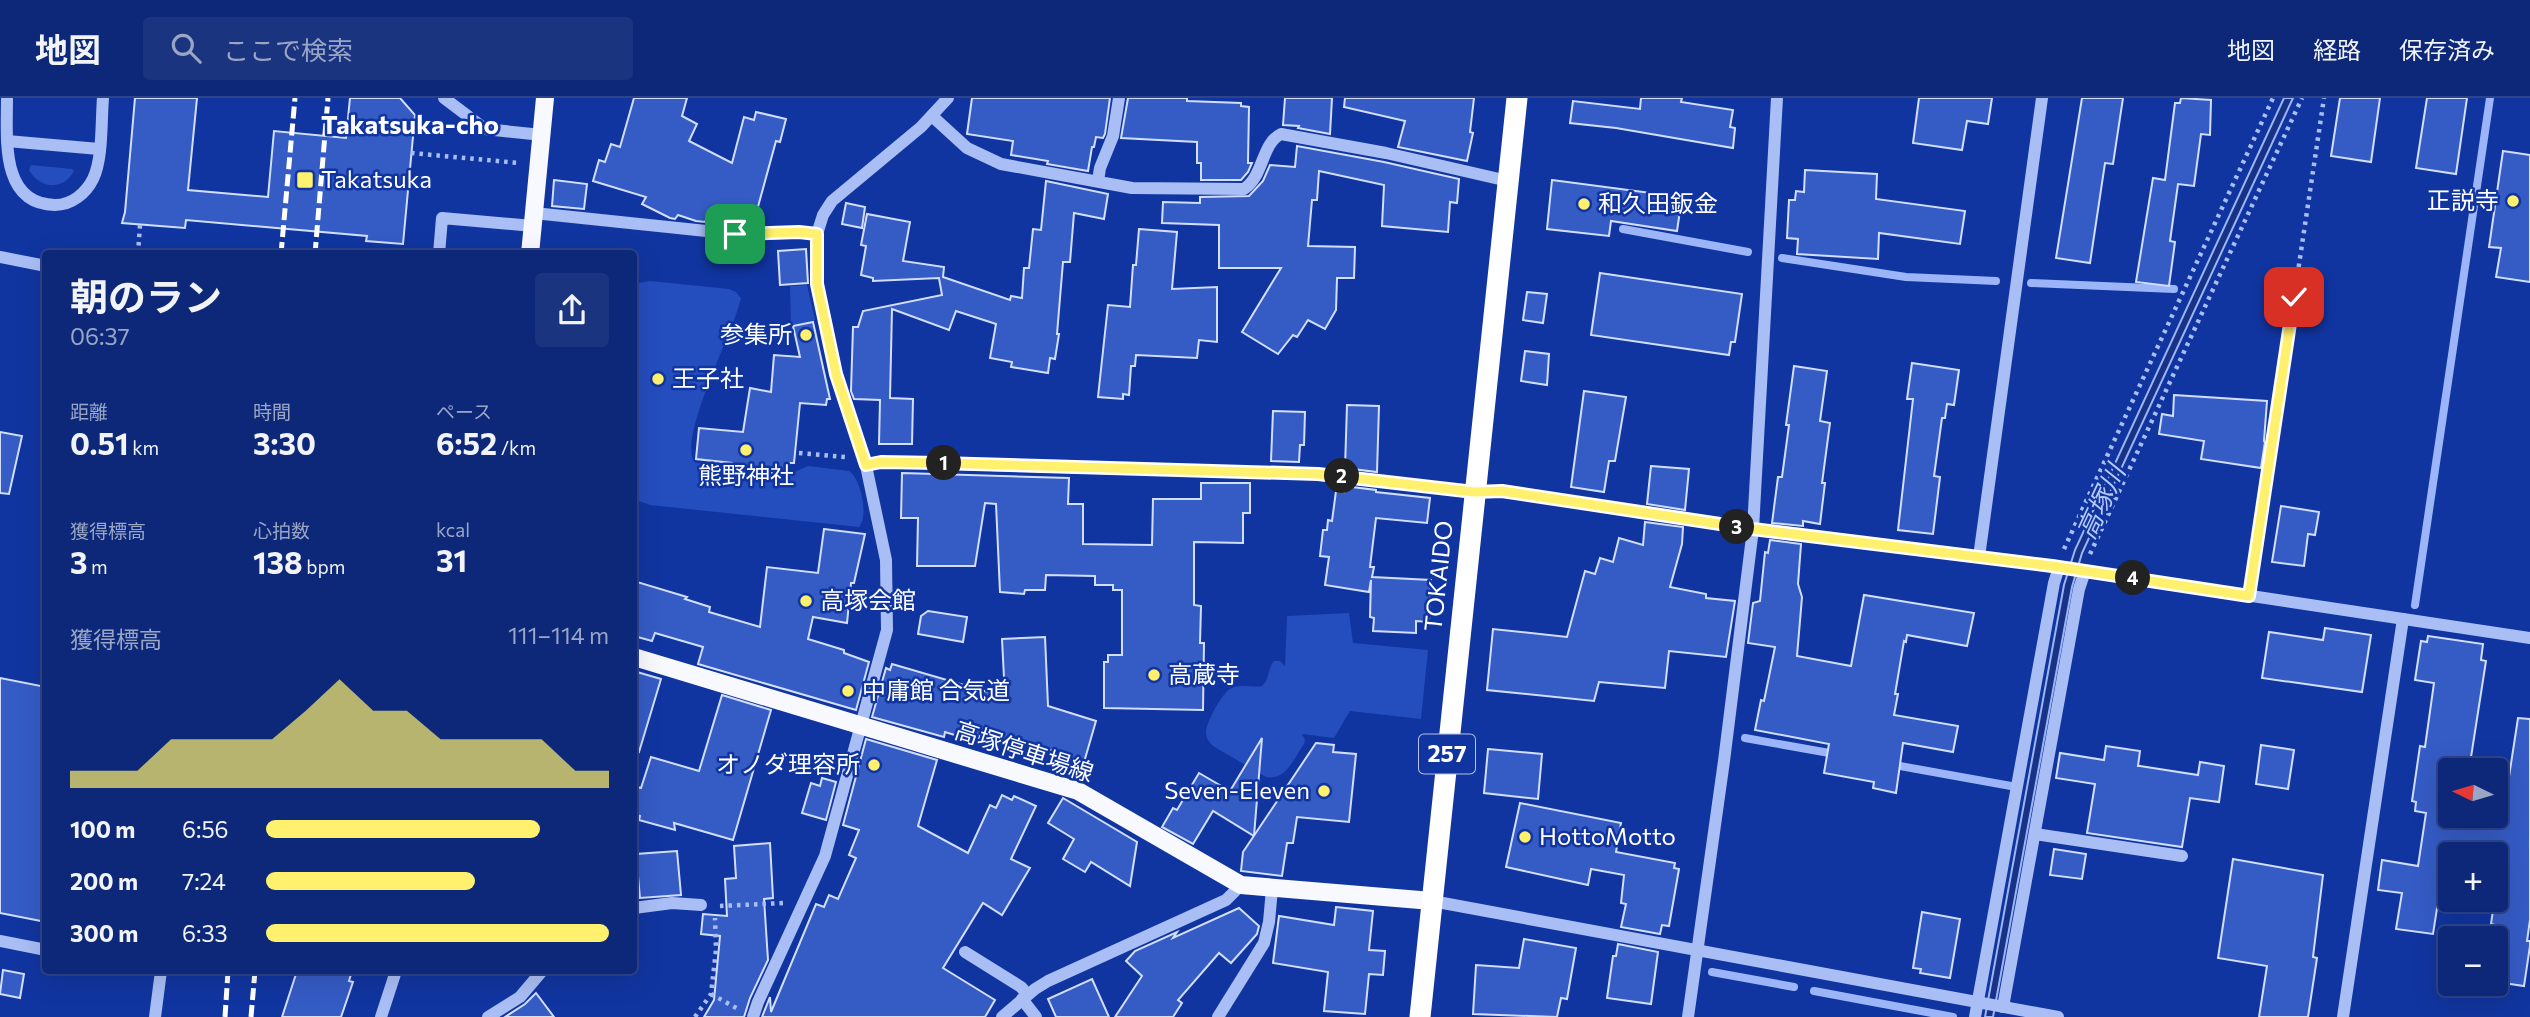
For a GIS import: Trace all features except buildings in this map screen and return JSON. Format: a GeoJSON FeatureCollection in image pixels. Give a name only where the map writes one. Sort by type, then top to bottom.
{"type":"FeatureCollection","features":[{"type":"Feature","properties":{"kind":"highway","name":"TOKAIDO"},"geometry":{"type":"LineString","coordinates":[[1420,1017],[1517,98]]}},
{"type":"Feature","properties":{"kind":"main road"},"geometry":{"type":"LineString","coordinates":[[530,250],[545,98]]}},
{"type":"Feature","properties":{"kind":"main road","name":"高塚停車場線"},"geometry":{"type":"LineString","coordinates":[[637,658],[1078,791],[1241,885],[1432,901]]}},
{"type":"Feature","properties":{"kind":"street"},"geometry":{"type":"LineString","coordinates":[[7,98],[9,176],[18,190],[30,200],[44,205],[60,205],[75,200],[87,190],[95,176],[103,98]]}},
{"type":"Feature","properties":{"kind":"street"},"geometry":{"type":"LineString","coordinates":[[748,1014],[758,1002],[825,856],[884,646],[887,614],[886,560],[866,465],[836,374],[817,284],[817,234],[823,215],[832,201],[932,116],[948,98]]}},
{"type":"Feature","properties":{"kind":"street"},"geometry":{"type":"LineString","coordinates":[[1098,181],[1100,168],[1113,136],[1119,98]]}},
{"type":"Feature","properties":{"kind":"street"},"geometry":{"type":"LineString","coordinates":[[1688,1017],[1753,529],[1777,98]]}},
{"type":"Feature","properties":{"kind":"street"},"geometry":{"type":"LineString","coordinates":[[1979,557],[2042,98]]}},
{"type":"Feature","properties":{"kind":"street"},"geometry":{"type":"LineString","coordinates":[[451,100],[485,129],[542,135]]}},
{"type":"Feature","properties":{"kind":"street"},"geometry":{"type":"LineString","coordinates":[[932,116],[967,148],[989,160],[1132,188],[1244,189],[1252,184],[1275,137],[1282,134],[1386,153],[1508,181]]}},
{"type":"Feature","properties":{"kind":"street"},"geometry":{"type":"LineString","coordinates":[[7,141],[99,149]]}},
{"type":"Feature","properties":{"kind":"street"},"geometry":{"type":"LineString","coordinates":[[439,250],[442,218],[533,219],[735,234],[817,234]]}},
{"type":"Feature","properties":{"kind":"street"},"geometry":{"type":"LineString","coordinates":[[0,257],[42,266]]}},
{"type":"Feature","properties":{"kind":"street"},"geometry":{"type":"LineString","coordinates":[[866,465],[894,462],[1318,474],[1474,492],[1502,491],[1753,529],[2061,567],[2530,638]]}},
{"type":"Feature","properties":{"kind":"street"},"geometry":{"type":"LineString","coordinates":[[1975,1017],[1981,1002],[2054,583],[2061,567]]}},
{"type":"Feature","properties":{"kind":"street"},"geometry":{"type":"LineString","coordinates":[[2001,1006],[2082,571]]}},
{"type":"Feature","properties":{"kind":"street"},"geometry":{"type":"LineString","coordinates":[[2343,1017],[2403,619]]}},
{"type":"Feature","properties":{"kind":"street"},"geometry":{"type":"LineString","coordinates":[[2035,834],[2182,856]]}},
{"type":"Feature","properties":{"kind":"street"},"geometry":{"type":"LineString","coordinates":[[1002,1017],[1024,997],[1048,981],[1226,900],[1241,885]]}},
{"type":"Feature","properties":{"kind":"street"},"geometry":{"type":"LineString","coordinates":[[1218,1017],[1264,943],[1272,889]]}},
{"type":"Feature","properties":{"kind":"street"},"geometry":{"type":"LineString","coordinates":[[1432,901],[2058,1017]]}},
{"type":"Feature","properties":{"kind":"street"},"geometry":{"type":"LineString","coordinates":[[637,908],[672,903],[701,905]]}},
{"type":"Feature","properties":{"kind":"street"},"geometry":{"type":"LineString","coordinates":[[0,941],[42,949]]}},
{"type":"Feature","properties":{"kind":"street"},"geometry":{"type":"LineString","coordinates":[[965,952],[1021,987],[1036,1017]]}},
{"type":"Feature","properties":{"kind":"street"},"geometry":{"type":"LineString","coordinates":[[155,1017],[158,974]]}},
{"type":"Feature","properties":{"kind":"street"},"geometry":{"type":"LineString","coordinates":[[381,1017],[395,974]]}},
{"type":"Feature","properties":{"kind":"street"},"geometry":{"type":"LineString","coordinates":[[488,1017],[520,997],[539,974]]}},
{"type":"Feature","properties":{"kind":"path"},"geometry":{"type":"LineString","coordinates":[[2061,567],[2065,547],[2273,98]]}},
{"type":"Feature","properties":{"kind":"path"},"geometry":{"type":"LineString","coordinates":[[2082,571],[2302,98]]}},
{"type":"Feature","properties":{"kind":"path"},"geometry":{"type":"LineString","coordinates":[[2249,596],[2324,98]]}},
{"type":"Feature","properties":{"kind":"path"},"geometry":{"type":"LineString","coordinates":[[410,120],[410,128]]}},
{"type":"Feature","properties":{"kind":"path"},"geometry":{"type":"LineString","coordinates":[[411,153],[527,163]]}},
{"type":"Feature","properties":{"kind":"path"},"geometry":{"type":"LineString","coordinates":[[138,250],[140,225]]}},
{"type":"Feature","properties":{"kind":"path"},"geometry":{"type":"LineString","coordinates":[[799,453],[842,456]]}},
{"type":"Feature","properties":{"kind":"path"},"geometry":{"type":"LineString","coordinates":[[695,1017],[711,994],[716,950],[715,907],[805,901]]}},
{"type":"Feature","properties":{"kind":"path"},"geometry":{"type":"LineString","coordinates":[[711,994],[748,1014]]}},
{"type":"Feature","properties":{"kind":"shaded area"},"geometry":{"type":"Polygon","coordinates":[[[31,165],[74,171],[64,182],[52,185],[39,181],[29,170],[31,165]]]}},
{"type":"Feature","properties":{"kind":"shaded area"},"geometry":{"type":"Polygon","coordinates":[[[650,281],[729,289],[741,298],[700,407],[691,448],[694,462],[741,474],[781,478],[808,466],[849,471],[857,482],[862,498],[863,515],[859,527],[650,505],[639,501],[638,283],[650,281]]]}},
{"type":"Feature","properties":{"kind":"shaded area"},"geometry":{"type":"Polygon","coordinates":[[[807,285],[815,320],[791,326],[790,286],[807,285]]]}},
{"type":"Feature","properties":{"kind":"shaded area"},"geometry":{"type":"Polygon","coordinates":[[[1349,613],[1353,643],[1428,650],[1421,719],[1350,711],[1334,738],[1302,734],[1304,744],[1293,762],[1279,776],[1273,777],[1266,777],[1213,746],[1206,732],[1223,696],[1237,686],[1262,686],[1274,661],[1280,661],[1285,666],[1287,616],[1349,613]]]}},
{"type":"Feature","properties":{"kind":"water","name":"高塚川"},"geometry":{"type":"Polygon","coordinates":[[[2284,98],[2293,98],[2082,553],[2072,587],[1993,1017],[1985,1017],[2064,585],[2075,550],[2284,98]]]}},
{"type":"Feature","properties":{"kind":"waterway"},"geometry":{"type":"LineString","coordinates":[[2415,605],[2490,98]]}},
{"type":"Feature","properties":{"kind":"waterway"},"geometry":{"type":"LineString","coordinates":[[1623,229],[1748,252]]}},
{"type":"Feature","properties":{"kind":"waterway"},"geometry":{"type":"LineString","coordinates":[[1782,258],[1906,277],[1996,281]]}},
{"type":"Feature","properties":{"kind":"waterway"},"geometry":{"type":"LineString","coordinates":[[2031,283],[2174,289]]}},
{"type":"Feature","properties":{"kind":"waterway"},"geometry":{"type":"LineString","coordinates":[[1745,738],[1835,754]]}},
{"type":"Feature","properties":{"kind":"waterway"},"geometry":{"type":"LineString","coordinates":[[1889,764],[2011,786]]}},
{"type":"Feature","properties":{"kind":"waterway"},"geometry":{"type":"LineString","coordinates":[[1712,972],[1794,987]]}},
{"type":"Feature","properties":{"kind":"waterway"},"geometry":{"type":"LineString","coordinates":[[1814,991],[1953,1017]]}},
{"type":"Feature","properties":{"kind":"railway"},"geometry":{"type":"LineString","coordinates":[[281,250],[295,98]]}},
{"type":"Feature","properties":{"kind":"railway"},"geometry":{"type":"LineString","coordinates":[[315,250],[328,98]]}},
{"type":"Feature","properties":{"kind":"railway"},"geometry":{"type":"LineString","coordinates":[[225,1017],[228,974]]}},
{"type":"Feature","properties":{"kind":"railway"},"geometry":{"type":"LineString","coordinates":[[251,1017],[255,974]]}},
{"type":"Feature","properties":{"kind":"place","name":"Takatsuka"},"geometry":{"type":"Point","coordinates":[305,180]}},
{"type":"Feature","properties":{"kind":"place","name":"正説寺"},"geometry":{"type":"Point","coordinates":[2513,201]}},
{"type":"Feature","properties":{"kind":"place","name":"和久田鈑金"},"geometry":{"type":"Point","coordinates":[1584,204]}},
{"type":"Feature","properties":{"kind":"place","name":"参集所"},"geometry":{"type":"Point","coordinates":[806,335]}},
{"type":"Feature","properties":{"kind":"place","name":"王子社"},"geometry":{"type":"Point","coordinates":[658,379]}},
{"type":"Feature","properties":{"kind":"place","name":"熊野神社"},"geometry":{"type":"Point","coordinates":[746,450]}},
{"type":"Feature","properties":{"kind":"place","name":"高塚会館"},"geometry":{"type":"Point","coordinates":[806,601]}},
{"type":"Feature","properties":{"kind":"place","name":"高蔵寺"},"geometry":{"type":"Point","coordinates":[1154,675]}},
{"type":"Feature","properties":{"kind":"place","name":"中庸館 合気道"},"geometry":{"type":"Point","coordinates":[848,691]}},
{"type":"Feature","properties":{"kind":"place","name":"オノダ理容所"},"geometry":{"type":"Point","coordinates":[874,765]}},
{"type":"Feature","properties":{"kind":"place","name":"Seven-Eleven"},"geometry":{"type":"Point","coordinates":[1324,791]}},
{"type":"Feature","properties":{"kind":"place","name":"HottoMotto"},"geometry":{"type":"Point","coordinates":[1525,837]}},
{"type":"Feature","properties":{"kind":"district","name":"Takatsuka-cho"},"geometry":{"type":"Point","coordinates":[410,125]}},
{"type":"Feature","properties":{"kind":"route"},"geometry":{"type":"LineString","coordinates":[[735,234],[817,234],[817,284],[836,374],[866,465],[881,462],[939,463],[1318,474],[1474,492],[1502,491],[1753,529],[2052,566],[2249,596],[2294,297]]}}]}
